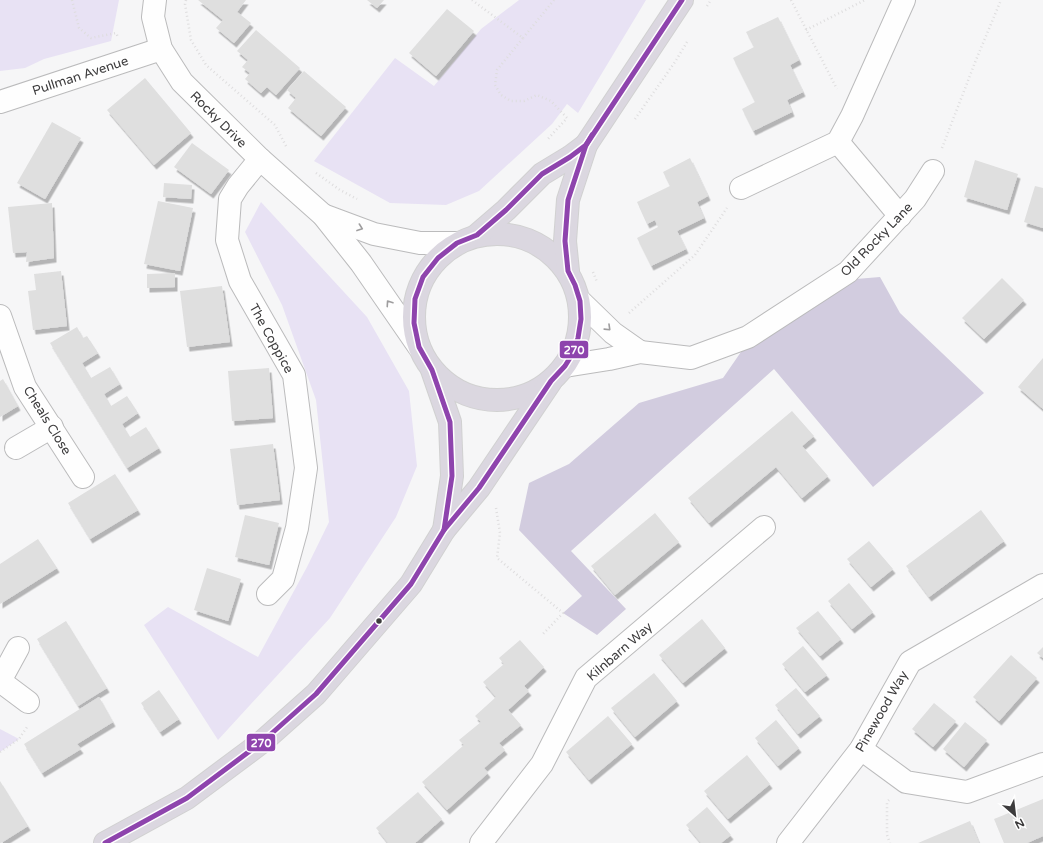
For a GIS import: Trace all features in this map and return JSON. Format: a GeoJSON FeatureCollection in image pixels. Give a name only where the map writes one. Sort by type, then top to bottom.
{"type":"FeatureCollection","features":[{"type":"Feature","properties":{"kind":"highway"},"geometry":{"type":"LineString","coordinates":[[568,271],[565,241],[568,200],[586,145],[682,0]]}},
{"type":"Feature","properties":{"kind":"highway"},"geometry":{"type":"LineString","coordinates":[[477,235],[506,210],[542,174],[570,157],[586,145]]}},
{"type":"Feature","properties":{"kind":"highway"},"geometry":{"type":"LineString","coordinates":[[105,843],[187,798],[262,742],[316,694],[411,584],[444,530],[479,488],[573,353],[578,338],[581,319],[580,301],[575,285],[568,271],[553,254],[533,241],[511,234],[495,233],[477,235],[457,243],[438,258],[423,277],[415,300],[414,323],[419,347],[432,370],[450,422],[452,476],[444,530]]}},
{"type":"Feature","properties":{"kind":"highway"},"geometry":{"type":"LineString","coordinates":[[432,370],[455,389],[467,395],[483,399],[499,400],[513,399],[531,393],[558,373]]}},
{"type":"Feature","properties":{"kind":"street","name":"Rocky Drive"},"geometry":{"type":"LineString","coordinates":[[155,0],[153,17],[161,49],[182,82],[260,160],[323,215],[361,263],[419,347]]}},
{"type":"Feature","properties":{"kind":"street"},"geometry":{"type":"LineString","coordinates":[[741,188],[838,142],[852,116],[904,0]]}},
{"type":"Feature","properties":{"kind":"street","name":"Pullman Avenue"},"geometry":{"type":"LineString","coordinates":[[0,102],[161,49]]}},
{"type":"Feature","properties":{"kind":"street"},"geometry":{"type":"LineString","coordinates":[[838,142],[900,216]]}},
{"type":"Feature","properties":{"kind":"street","name":"The Coppice"},"geometry":{"type":"LineString","coordinates":[[260,160],[238,186],[230,199],[227,240],[240,281],[294,375],[306,468],[287,580],[268,594]]}},
{"type":"Feature","properties":{"kind":"street","name":"Old Rocky Lane"},"geometry":{"type":"LineString","coordinates":[[558,373],[640,352],[691,358],[748,338],[848,272],[915,199],[933,171]]}},
{"type":"Feature","properties":{"kind":"street","name":"Rocky Drive"},"geometry":{"type":"LineString","coordinates":[[323,215],[374,234],[420,243],[457,243]]}},
{"type":"Feature","properties":{"kind":"street","name":"Old Rocky Lane"},"geometry":{"type":"LineString","coordinates":[[580,301],[613,333],[640,352]]}},
{"type":"Feature","properties":{"kind":"street","name":"Cheals Close"},"geometry":{"type":"LineString","coordinates":[[0,316],[25,387],[83,476]]}},
{"type":"Feature","properties":{"kind":"street"},"geometry":{"type":"LineString","coordinates":[[16,448],[52,427]]}},
{"type":"Feature","properties":{"kind":"street","name":"Kilnbarn Way"},"geometry":{"type":"LineString","coordinates":[[481,843],[542,764],[586,678],[764,527]]}},
{"type":"Feature","properties":{"kind":"street","name":"Pinewood Way"},"geometry":{"type":"LineString","coordinates":[[788,843],[861,749],[910,662],[1043,585]]}},
{"type":"Feature","properties":{"kind":"street"},"geometry":{"type":"LineString","coordinates":[[18,648],[0,681],[29,712]]}},
{"type":"Feature","properties":{"kind":"street"},"geometry":{"type":"LineString","coordinates":[[861,749],[906,782],[967,792],[1043,764]]}},
{"type":"Feature","properties":{"kind":"path"},"geometry":{"type":"LineString","coordinates":[[72,0],[79,28],[91,38],[116,33],[129,59]]}},
{"type":"Feature","properties":{"kind":"path"},"geometry":{"type":"LineString","coordinates":[[186,0],[185,4],[191,40],[206,66],[275,125],[288,149]]}},
{"type":"Feature","properties":{"kind":"path"},"geometry":{"type":"LineString","coordinates":[[472,0],[523,38]]}},
{"type":"Feature","properties":{"kind":"path"},"geometry":{"type":"LineString","coordinates":[[545,141],[567,118],[552,101],[537,95],[524,101],[511,101],[501,95],[495,85],[497,70],[554,0]]}},
{"type":"Feature","properties":{"kind":"path"},"geometry":{"type":"LineString","coordinates":[[707,7],[711,0]]}},
{"type":"Feature","properties":{"kind":"path"},"geometry":{"type":"LineString","coordinates":[[791,0],[852,116]]}},
{"type":"Feature","properties":{"kind":"path"},"geometry":{"type":"LineString","coordinates":[[806,30],[865,0]]}},
{"type":"Feature","properties":{"kind":"path"},"geometry":{"type":"LineString","coordinates":[[933,171],[1001,0]]}},
{"type":"Feature","properties":{"kind":"path"},"geometry":{"type":"LineString","coordinates":[[632,124],[675,62],[687,41]]}},
{"type":"Feature","properties":{"kind":"path"},"geometry":{"type":"LineString","coordinates":[[315,172],[340,190],[358,200]]}},
{"type":"Feature","properties":{"kind":"path"},"geometry":{"type":"LineString","coordinates":[[628,314],[695,255],[741,188]]}},
{"type":"Feature","properties":{"kind":"path"},"geometry":{"type":"LineString","coordinates":[[591,266],[599,285]]}},
{"type":"Feature","properties":{"kind":"path"},"geometry":{"type":"LineString","coordinates":[[495,503],[500,533],[497,558],[563,613],[543,634]]}},
{"type":"Feature","properties":{"kind":"path"},"geometry":{"type":"LineString","coordinates":[[0,752],[19,739],[29,712]]}},
{"type":"Feature","properties":{"kind":"path"},"geometry":{"type":"LineString","coordinates":[[890,843],[887,835],[887,802],[906,782]]}},
{"type":"Feature","properties":{"kind":"shaded area"},"geometry":{"type":"Polygon","coordinates":[[[0,0],[119,0],[111,41],[44,59],[25,68],[0,71],[0,0]]]}},
{"type":"Feature","properties":{"kind":"shaded area"},"geometry":{"type":"Polygon","coordinates":[[[519,0],[646,0],[578,113],[567,104],[552,124],[479,191],[446,205],[390,203],[314,161],[395,58],[434,86],[481,29],[519,0]]]}},
{"type":"Feature","properties":{"kind":"shaded area"},"geometry":{"type":"Polygon","coordinates":[[[261,202],[367,317],[409,391],[417,466],[396,517],[330,618],[218,740],[144,625],[168,607],[258,657],[307,567],[329,522],[316,400],[282,305],[245,232],[261,202]]]}},
{"type":"Feature","properties":{"kind":"shaded area"},"geometry":{"type":"Polygon","coordinates":[[[880,277],[900,313],[984,393],[873,487],[774,369],[571,551],[626,609],[597,635],[563,613],[582,596],[519,530],[529,483],[569,464],[639,403],[723,378],[743,349],[856,279],[880,277]]]}},
{"type":"Feature","properties":{"kind":"shaded area"},"geometry":{"type":"Polygon","coordinates":[[[0,729],[19,739],[0,752],[0,729]]]}},
{"type":"Feature","properties":{"kind":"building"},"geometry":{"type":"Polygon","coordinates":[[[198,0],[246,0],[237,12],[251,23],[234,43],[216,28],[223,20],[198,0]]]}},
{"type":"Feature","properties":{"kind":"building"},"geometry":{"type":"Polygon","coordinates":[[[367,0],[384,0],[377,8],[367,0]]]}},
{"type":"Feature","properties":{"kind":"building"},"geometry":{"type":"Polygon","coordinates":[[[447,9],[474,31],[436,76],[409,53],[447,9]]]}},
{"type":"Feature","properties":{"kind":"building"},"geometry":{"type":"Polygon","coordinates":[[[778,17],[799,60],[790,65],[803,92],[787,100],[792,112],[753,131],[742,109],[755,102],[733,58],[754,47],[746,32],[778,17]]]}},
{"type":"Feature","properties":{"kind":"building"},"geometry":{"type":"Polygon","coordinates":[[[256,30],[300,68],[276,95],[267,87],[261,93],[245,79],[250,73],[242,67],[248,60],[237,51],[256,30]]]}},
{"type":"Feature","properties":{"kind":"building"},"geometry":{"type":"Polygon","coordinates":[[[304,71],[346,107],[321,136],[288,108],[296,98],[287,90],[304,71]]]}},
{"type":"Feature","properties":{"kind":"building"},"geometry":{"type":"Polygon","coordinates":[[[145,78],[191,133],[154,165],[107,110],[145,78]]]}},
{"type":"Feature","properties":{"kind":"building"},"geometry":{"type":"Polygon","coordinates":[[[52,122],[81,138],[45,199],[17,183],[52,122]]]}},
{"type":"Feature","properties":{"kind":"building"},"geometry":{"type":"Polygon","coordinates":[[[192,143],[229,170],[211,194],[174,167],[192,143]]]}},
{"type":"Feature","properties":{"kind":"building"},"geometry":{"type":"Polygon","coordinates":[[[690,158],[708,196],[697,202],[704,218],[677,231],[686,249],[651,266],[637,238],[658,227],[655,220],[647,224],[637,202],[670,186],[663,172],[690,158]]]}},
{"type":"Feature","properties":{"kind":"building"},"geometry":{"type":"Polygon","coordinates":[[[975,160],[1018,174],[1007,210],[964,197],[975,160]]]}},
{"type":"Feature","properties":{"kind":"building"},"geometry":{"type":"Polygon","coordinates":[[[164,183],[192,185],[191,199],[163,197],[164,183]]]}},
{"type":"Feature","properties":{"kind":"building"},"geometry":{"type":"Polygon","coordinates":[[[1035,186],[1043,188],[1043,228],[1024,222],[1035,186]]]}},
{"type":"Feature","properties":{"kind":"building"},"geometry":{"type":"Polygon","coordinates":[[[158,201],[193,208],[180,271],[144,264],[158,201]]]}},
{"type":"Feature","properties":{"kind":"building"},"geometry":{"type":"Polygon","coordinates":[[[52,203],[54,258],[26,262],[27,252],[13,253],[8,207],[52,203]]]}},
{"type":"Feature","properties":{"kind":"building"},"geometry":{"type":"Polygon","coordinates":[[[61,271],[67,326],[33,330],[28,291],[36,290],[34,274],[61,271]]]}},
{"type":"Feature","properties":{"kind":"building"},"geometry":{"type":"Polygon","coordinates":[[[175,273],[175,287],[147,288],[147,274],[175,273]]]}},
{"type":"Feature","properties":{"kind":"building"},"geometry":{"type":"Polygon","coordinates":[[[1002,278],[1024,300],[984,339],[962,318],[1002,278]]]}},
{"type":"Feature","properties":{"kind":"building"},"geometry":{"type":"Polygon","coordinates":[[[222,286],[230,342],[187,347],[180,291],[222,286]]]}},
{"type":"Feature","properties":{"kind":"building"},"geometry":{"type":"Polygon","coordinates":[[[77,327],[83,338],[87,336],[98,353],[82,363],[91,378],[110,367],[120,384],[104,394],[111,406],[127,396],[138,413],[122,424],[130,437],[146,427],[159,448],[127,468],[50,343],[77,327]]]}},
{"type":"Feature","properties":{"kind":"building"},"geometry":{"type":"Polygon","coordinates":[[[1043,358],[1043,409],[1018,387],[1043,358]]]}},
{"type":"Feature","properties":{"kind":"building"},"geometry":{"type":"Polygon","coordinates":[[[269,368],[273,418],[232,421],[228,371],[269,368]]]}},
{"type":"Feature","properties":{"kind":"building"},"geometry":{"type":"Polygon","coordinates":[[[3,379],[18,406],[0,417],[0,381],[3,379]]]}},
{"type":"Feature","properties":{"kind":"building"},"geometry":{"type":"Polygon","coordinates":[[[792,411],[814,436],[802,446],[828,476],[802,498],[776,467],[709,523],[688,498],[792,411]]]}},
{"type":"Feature","properties":{"kind":"building"},"geometry":{"type":"Polygon","coordinates":[[[273,444],[280,500],[237,505],[230,449],[273,444]]]}},
{"type":"Feature","properties":{"kind":"building"},"geometry":{"type":"Polygon","coordinates":[[[115,474],[138,510],[90,539],[68,503],[115,474]]]}},
{"type":"Feature","properties":{"kind":"building"},"geometry":{"type":"Polygon","coordinates":[[[981,510],[1004,541],[929,597],[906,566],[981,510]]]}},
{"type":"Feature","properties":{"kind":"building"},"geometry":{"type":"Polygon","coordinates":[[[655,513],[679,542],[615,595],[591,566],[655,513]]]}},
{"type":"Feature","properties":{"kind":"building"},"geometry":{"type":"Polygon","coordinates":[[[245,515],[279,523],[269,565],[235,557],[245,515]]]}},
{"type":"Feature","properties":{"kind":"building"},"geometry":{"type":"Polygon","coordinates":[[[38,539],[57,568],[0,604],[0,564],[38,539]]]}},
{"type":"Feature","properties":{"kind":"building"},"geometry":{"type":"Polygon","coordinates":[[[869,541],[893,569],[871,587],[847,559],[869,541]]]}},
{"type":"Feature","properties":{"kind":"building"},"geometry":{"type":"Polygon","coordinates":[[[207,568],[241,579],[228,621],[194,610],[207,568]]]}},
{"type":"Feature","properties":{"kind":"building"},"geometry":{"type":"Polygon","coordinates":[[[849,583],[873,612],[852,629],[828,601],[849,583]]]}},
{"type":"Feature","properties":{"kind":"building"},"geometry":{"type":"Polygon","coordinates":[[[818,611],[841,639],[820,656],[796,628],[818,611]]]}},
{"type":"Feature","properties":{"kind":"building"},"geometry":{"type":"Polygon","coordinates":[[[702,619],[725,648],[683,683],[659,655],[702,619]]]}},
{"type":"Feature","properties":{"kind":"building"},"geometry":{"type":"Polygon","coordinates":[[[66,621],[107,688],[78,706],[37,639],[66,621]]]}},
{"type":"Feature","properties":{"kind":"building"},"geometry":{"type":"Polygon","coordinates":[[[520,640],[544,667],[524,686],[529,691],[508,710],[521,725],[499,743],[505,750],[484,768],[488,773],[447,810],[422,782],[464,745],[459,740],[481,722],[475,716],[496,697],[483,682],[504,664],[499,658],[520,640]]]}},
{"type":"Feature","properties":{"kind":"building"},"geometry":{"type":"Polygon","coordinates":[[[803,646],[827,675],[805,692],[782,664],[803,646]]]}},
{"type":"Feature","properties":{"kind":"building"},"geometry":{"type":"Polygon","coordinates":[[[1043,647],[1043,658],[1037,653],[1043,647]]]}},
{"type":"Feature","properties":{"kind":"building"},"geometry":{"type":"Polygon","coordinates":[[[1011,655],[1037,678],[999,721],[973,697],[1011,655]]]}},
{"type":"Feature","properties":{"kind":"building"},"geometry":{"type":"Polygon","coordinates":[[[654,673],[677,701],[635,737],[611,708],[654,673]]]}},
{"type":"Feature","properties":{"kind":"building"},"geometry":{"type":"Polygon","coordinates":[[[796,688],[820,716],[798,734],[775,705],[796,688]]]}},
{"type":"Feature","properties":{"kind":"building"},"geometry":{"type":"Polygon","coordinates":[[[159,690],[179,719],[160,732],[141,703],[159,690]]]}},
{"type":"Feature","properties":{"kind":"building"},"geometry":{"type":"Polygon","coordinates":[[[99,697],[113,722],[77,744],[81,749],[42,773],[24,744],[99,697]]]}},
{"type":"Feature","properties":{"kind":"building"},"geometry":{"type":"Polygon","coordinates":[[[934,703],[956,721],[933,747],[912,729],[934,703]]]}},
{"type":"Feature","properties":{"kind":"building"},"geometry":{"type":"Polygon","coordinates":[[[608,716],[632,744],[589,780],[566,752],[608,716]]]}},
{"type":"Feature","properties":{"kind":"building"},"geometry":{"type":"Polygon","coordinates":[[[776,720],[799,748],[778,766],[755,738],[776,720]]]}},
{"type":"Feature","properties":{"kind":"building"},"geometry":{"type":"Polygon","coordinates":[[[965,722],[987,740],[964,767],[943,749],[965,722]]]}},
{"type":"Feature","properties":{"kind":"building"},"geometry":{"type":"Polygon","coordinates":[[[747,755],[770,784],[728,819],[704,791],[747,755]]]}},
{"type":"Feature","properties":{"kind":"building"},"geometry":{"type":"Polygon","coordinates":[[[0,781],[28,826],[1,843],[0,843],[0,781]]]}},
{"type":"Feature","properties":{"kind":"building"},"geometry":{"type":"Polygon","coordinates":[[[418,792],[442,819],[415,843],[388,843],[376,828],[418,792]]]}},
{"type":"Feature","properties":{"kind":"building"},"geometry":{"type":"Polygon","coordinates":[[[1043,799],[1043,836],[1027,843],[1004,843],[994,819],[1043,799]]]}},
{"type":"Feature","properties":{"kind":"building"},"geometry":{"type":"Polygon","coordinates":[[[707,807],[731,835],[721,843],[701,843],[686,825],[707,807]]]}},
{"type":"Feature","properties":{"kind":"building"},"geometry":{"type":"Polygon","coordinates":[[[970,821],[979,843],[918,843],[970,821]]]}},
{"type":"Feature","properties":{"kind":"transit line","name":"270"},"geometry":{"type":"LineString","coordinates":[[105,843],[187,798],[262,742],[316,694],[411,584],[444,530],[452,476],[450,422],[432,370],[419,347],[414,323],[415,299],[423,277],[438,258],[457,243],[477,235],[506,210],[542,174],[570,157],[586,145],[682,0]]}},
{"type":"Feature","properties":{"kind":"transit line","name":"270"},"geometry":{"type":"LineString","coordinates":[[444,530],[479,488],[551,381],[565,366],[573,353],[578,338],[581,319],[580,301],[575,285],[568,271],[565,241],[568,200],[586,145],[592,135]]}}]}
